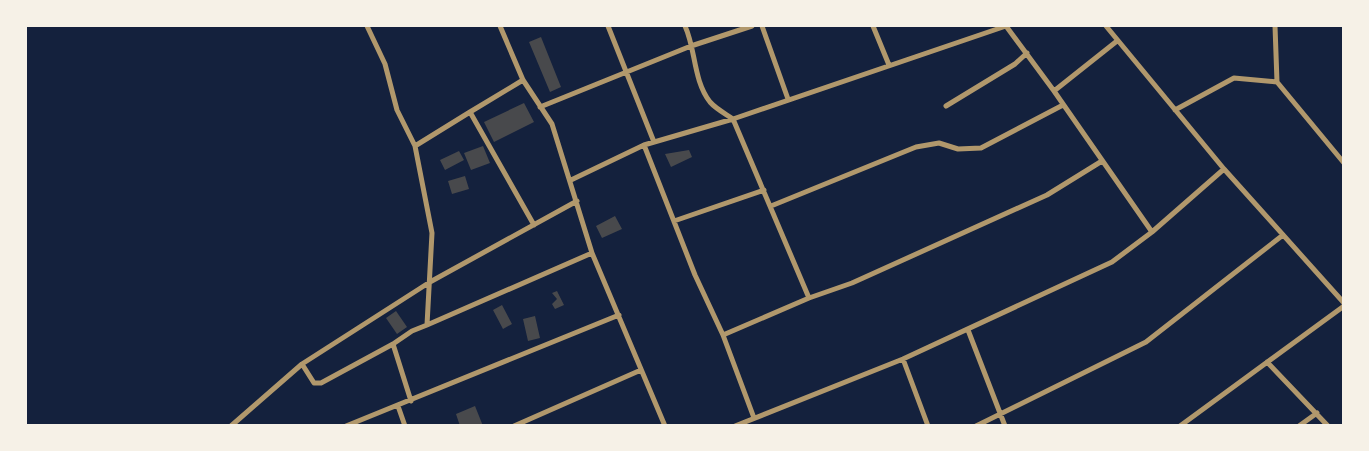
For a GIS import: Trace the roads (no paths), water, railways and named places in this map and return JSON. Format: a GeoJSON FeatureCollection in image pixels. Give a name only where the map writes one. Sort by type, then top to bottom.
{"type":"FeatureCollection","features":[{"type":"Feature","properties":{"kind":"street"},"geometry":{"type":"LineString","coordinates":[[367,26],[385,64],[397,110],[415,146],[432,233],[427,325]]}},
{"type":"Feature","properties":{"kind":"street"},"geometry":{"type":"LineString","coordinates":[[500,26],[523,80],[552,124],[592,253],[665,426]]}},
{"type":"Feature","properties":{"kind":"street"},"geometry":{"type":"LineString","coordinates":[[608,26],[654,142]]}},
{"type":"Feature","properties":{"kind":"street"},"geometry":{"type":"LineString","coordinates":[[685,26],[701,87],[711,104],[733,119],[809,298]]}},
{"type":"Feature","properties":{"kind":"street"},"geometry":{"type":"LineString","coordinates":[[540,107],[692,46],[752,26]]}},
{"type":"Feature","properties":{"kind":"street"},"geometry":{"type":"LineString","coordinates":[[762,26],[788,99]]}},
{"type":"Feature","properties":{"kind":"street"},"geometry":{"type":"LineString","coordinates":[[873,26],[889,65]]}},
{"type":"Feature","properties":{"kind":"street"},"geometry":{"type":"LineString","coordinates":[[570,180],[644,145],[733,119],[1006,26],[1152,232]]}},
{"type":"Feature","properties":{"kind":"street"},"geometry":{"type":"LineString","coordinates":[[1106,26],[1224,169],[1344,305],[1180,426]]}},
{"type":"Feature","properties":{"kind":"street"},"geometry":{"type":"LineString","coordinates":[[1275,26],[1277,82],[1344,163]]}},
{"type":"Feature","properties":{"kind":"street"},"geometry":{"type":"LineString","coordinates":[[1054,91],[1117,41]]}},
{"type":"Feature","properties":{"kind":"street"},"geometry":{"type":"LineString","coordinates":[[946,106],[1015,64],[1027,53]]}},
{"type":"Feature","properties":{"kind":"street"},"geometry":{"type":"LineString","coordinates":[[1175,110],[1234,78],[1277,82]]}},
{"type":"Feature","properties":{"kind":"street"},"geometry":{"type":"LineString","coordinates":[[415,146],[523,80]]}},
{"type":"Feature","properties":{"kind":"street"},"geometry":{"type":"LineString","coordinates":[[771,206],[916,147],[939,142],[958,149],[981,148],[1063,105]]}},
{"type":"Feature","properties":{"kind":"street"},"geometry":{"type":"LineString","coordinates":[[470,112],[534,225]]}},
{"type":"Feature","properties":{"kind":"street"},"geometry":{"type":"LineString","coordinates":[[644,145],[695,275],[723,335],[754,418]]}},
{"type":"Feature","properties":{"kind":"street"},"geometry":{"type":"LineString","coordinates":[[723,335],[809,298],[852,283],[1047,195],[1102,161]]}},
{"type":"Feature","properties":{"kind":"street"},"geometry":{"type":"LineString","coordinates":[[735,426],[968,330],[1112,262],[1152,232],[1224,169]]}},
{"type":"Feature","properties":{"kind":"street"},"geometry":{"type":"LineString","coordinates":[[674,221],[764,190]]}},
{"type":"Feature","properties":{"kind":"street"},"geometry":{"type":"LineString","coordinates":[[231,426],[302,364],[430,282],[577,201]]}},
{"type":"Feature","properties":{"kind":"street"},"geometry":{"type":"LineString","coordinates":[[976,426],[1146,342],[1283,235]]}},
{"type":"Feature","properties":{"kind":"street"},"geometry":{"type":"LineString","coordinates":[[302,364],[315,383],[321,383],[393,344],[412,331],[592,253]]}},
{"type":"Feature","properties":{"kind":"street"},"geometry":{"type":"LineString","coordinates":[[346,426],[619,315]]}},
{"type":"Feature","properties":{"kind":"street"},"geometry":{"type":"LineString","coordinates":[[968,330],[1005,426]]}},
{"type":"Feature","properties":{"kind":"street"},"geometry":{"type":"LineString","coordinates":[[393,344],[411,401]]}},
{"type":"Feature","properties":{"kind":"street"},"geometry":{"type":"LineString","coordinates":[[903,358],[928,426]]}},
{"type":"Feature","properties":{"kind":"street"},"geometry":{"type":"LineString","coordinates":[[1268,362],[1328,426]]}},
{"type":"Feature","properties":{"kind":"street"},"geometry":{"type":"LineString","coordinates":[[514,426],[641,370]]}},
{"type":"Feature","properties":{"kind":"street"},"geometry":{"type":"LineString","coordinates":[[398,406],[405,426]]}},
{"type":"Feature","properties":{"kind":"street"},"geometry":{"type":"LineString","coordinates":[[1299,426],[1317,413]]}}]}
